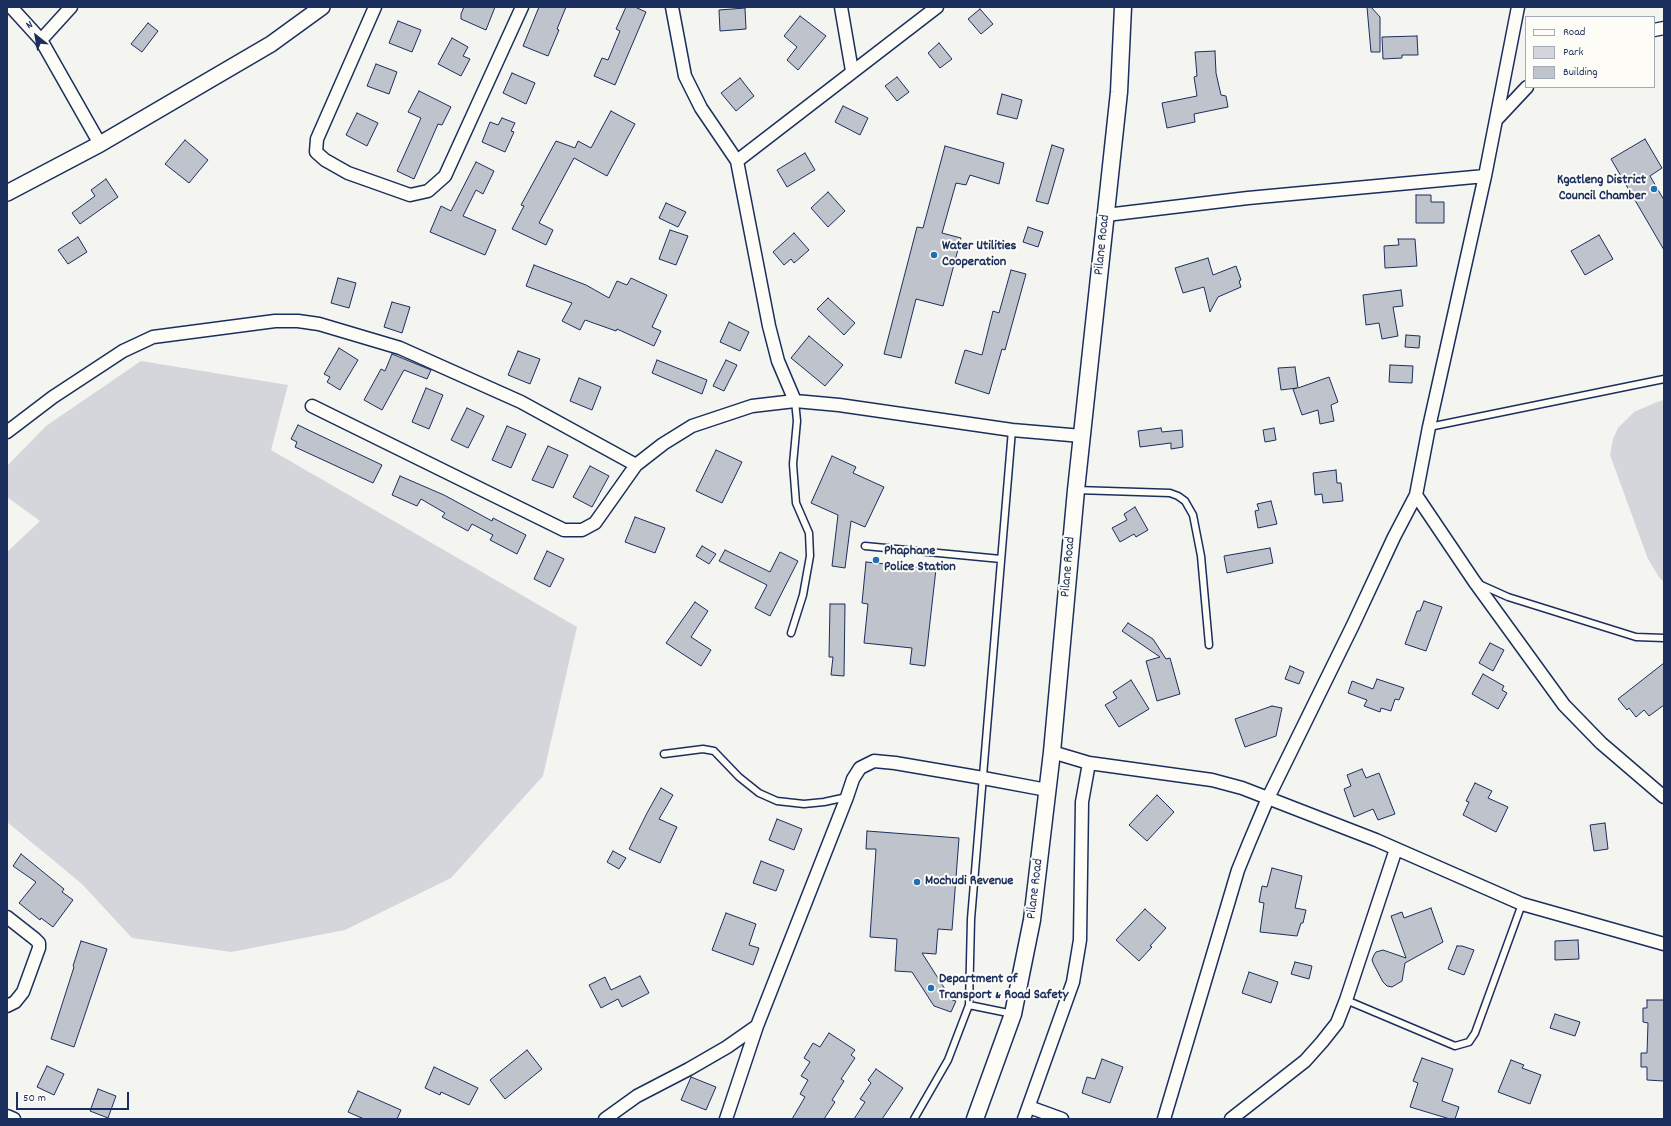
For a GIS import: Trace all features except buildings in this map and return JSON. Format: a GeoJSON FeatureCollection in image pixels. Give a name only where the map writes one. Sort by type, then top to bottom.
{"type":"FeatureCollection","features":[{"type":"Feature","properties":{"kind":"main road","name":"Pilane Road"},"geometry":{"type":"LineString","coordinates":[[975,1119],[1013,1014],[1032,920],[1052,752],[1076,490],[1119,92],[1123,7]]}},
{"type":"Feature","properties":{"kind":"street"},"geometry":{"type":"LineString","coordinates":[[11,7],[41,40],[100,144]]}},
{"type":"Feature","properties":{"kind":"street"},"geometry":{"type":"LineString","coordinates":[[41,40],[71,7]]}},
{"type":"Feature","properties":{"kind":"street"},"geometry":{"type":"LineString","coordinates":[[7,193],[100,144],[271,44],[322,7]]}},
{"type":"Feature","properties":{"kind":"street"},"geometry":{"type":"LineString","coordinates":[[375,7],[317,139],[316,152],[325,160],[348,172],[410,195],[428,191],[445,176],[522,7]]}},
{"type":"Feature","properties":{"kind":"street"},"geometry":{"type":"LineString","coordinates":[[672,7],[685,76],[700,108],[737,161],[769,326],[778,361],[796,401]]}},
{"type":"Feature","properties":{"kind":"street"},"geometry":{"type":"LineString","coordinates":[[841,7],[852,72]]}},
{"type":"Feature","properties":{"kind":"street"},"geometry":{"type":"LineString","coordinates":[[737,161],[937,7]]}},
{"type":"Feature","properties":{"kind":"street"},"geometry":{"type":"LineString","coordinates":[[1164,1119],[1238,870],[1268,798],[1350,632],[1394,537],[1416,495],[1429,427],[1485,176],[1518,7]]}},
{"type":"Feature","properties":{"kind":"street"},"geometry":{"type":"LineString","coordinates":[[1496,120],[1526,88]]}},
{"type":"Feature","properties":{"kind":"street"},"geometry":{"type":"LineString","coordinates":[[1106,215],[1248,198],[1485,176]]}},
{"type":"Feature","properties":{"kind":"street"},"geometry":{"type":"LineString","coordinates":[[7,432],[53,397],[117,355],[153,337],[275,321],[298,321],[319,324],[400,348],[521,402],[636,465]]}},
{"type":"Feature","properties":{"kind":"street"},"geometry":{"type":"LineString","coordinates":[[312,406],[564,530],[582,530],[595,523],[636,465],[663,444],[692,426],[752,406],[796,401],[1012,430],[1082,436]]}},
{"type":"Feature","properties":{"kind":"street"},"geometry":{"type":"LineString","coordinates":[[1416,495],[1474,581],[1564,706],[1601,742],[1664,795]]}},
{"type":"Feature","properties":{"kind":"street"},"geometry":{"type":"LineString","coordinates":[[1052,752],[1089,763],[1212,780],[1242,788],[1376,840],[1522,904],[1664,944]]}},
{"type":"Feature","properties":{"kind":"street"},"geometry":{"type":"LineString","coordinates":[[726,1119],[757,1026],[847,797],[853,778],[860,768],[874,761],[983,778],[1047,790]]}},
{"type":"Feature","properties":{"kind":"street"},"geometry":{"type":"LineString","coordinates":[[1024,1119],[1073,982],[1080,940],[1082,802],[1089,763]]}},
{"type":"Feature","properties":{"kind":"street"},"geometry":{"type":"LineString","coordinates":[[1231,1119],[1305,1061],[1337,1023],[1396,849]]}},
{"type":"Feature","properties":{"kind":"street"},"geometry":{"type":"LineString","coordinates":[[7,917],[35,938],[39,943],[39,948],[23,992],[15,1002],[7,1006]]}},
{"type":"Feature","properties":{"kind":"street"},"geometry":{"type":"LineString","coordinates":[[605,1119],[637,1096],[727,1047],[757,1026]]}},
{"type":"Feature","properties":{"kind":"street"},"geometry":{"type":"LineString","coordinates":[[1028,1107],[1062,1119]]}},
{"type":"Feature","properties":{"kind":"street"},"geometry":{"type":"LineString","coordinates":[[7,1116],[14,1119]]}},
{"type":"Feature","properties":{"kind":"lane"},"geometry":{"type":"LineString","coordinates":[[1429,427],[1664,378]]}},
{"type":"Feature","properties":{"kind":"lane"},"geometry":{"type":"LineString","coordinates":[[791,633],[803,595],[810,556],[809,534],[796,503],[793,464],[797,421],[796,401]]}},
{"type":"Feature","properties":{"kind":"lane"},"geometry":{"type":"LineString","coordinates":[[914,1119],[948,1060],[969,1005],[971,919],[1012,430]]}},
{"type":"Feature","properties":{"kind":"lane"},"geometry":{"type":"LineString","coordinates":[[1076,490],[1170,493],[1185,501],[1193,515],[1201,556],[1209,645]]}},
{"type":"Feature","properties":{"kind":"lane"},"geometry":{"type":"LineString","coordinates":[[865,546],[1001,559]]}},
{"type":"Feature","properties":{"kind":"lane"},"geometry":{"type":"LineString","coordinates":[[1474,581],[1508,597],[1636,637],[1663,638]]}},
{"type":"Feature","properties":{"kind":"lane"},"geometry":{"type":"LineString","coordinates":[[664,754],[703,749],[714,752],[739,777],[759,792],[777,801],[804,804],[824,802],[847,797]]}},
{"type":"Feature","properties":{"kind":"lane"},"geometry":{"type":"LineString","coordinates":[[1346,1000],[1455,1046],[1468,1042],[1475,1033],[1522,904]]}},
{"type":"Feature","properties":{"kind":"lane"},"geometry":{"type":"LineString","coordinates":[[969,1005],[1013,1014]]}},
{"type":"Feature","properties":{"kind":"green space"},"geometry":{"type":"Polygon","coordinates":[[[141,361],[288,385],[271,450],[577,627],[543,776],[451,878],[345,930],[231,952],[132,938],[82,884],[7,822],[7,552],[40,521],[7,497],[7,466],[46,426],[141,361]]]}},
{"type":"Feature","properties":{"kind":"green space"},"geometry":{"type":"Polygon","coordinates":[[[1664,400],[1664,582],[1659,577],[1648,559],[1610,455],[1613,439],[1618,428],[1634,412],[1664,400]]]}},
{"type":"Feature","properties":{"kind":"place","name":"Kgatleng District Council Chamber"},"geometry":{"type":"Point","coordinates":[1654,189]}},
{"type":"Feature","properties":{"kind":"place","name":"Water Utilities Cooperation"},"geometry":{"type":"Point","coordinates":[934,255]}},
{"type":"Feature","properties":{"kind":"place","name":"Phaphane Police Station"},"geometry":{"type":"Point","coordinates":[876,560]}},
{"type":"Feature","properties":{"kind":"place","name":"Mochudi Revenue"},"geometry":{"type":"Point","coordinates":[917,882]}},
{"type":"Feature","properties":{"kind":"place","name":"Department of Transport & Road Safety"},"geometry":{"type":"Point","coordinates":[931,988]}}]}
